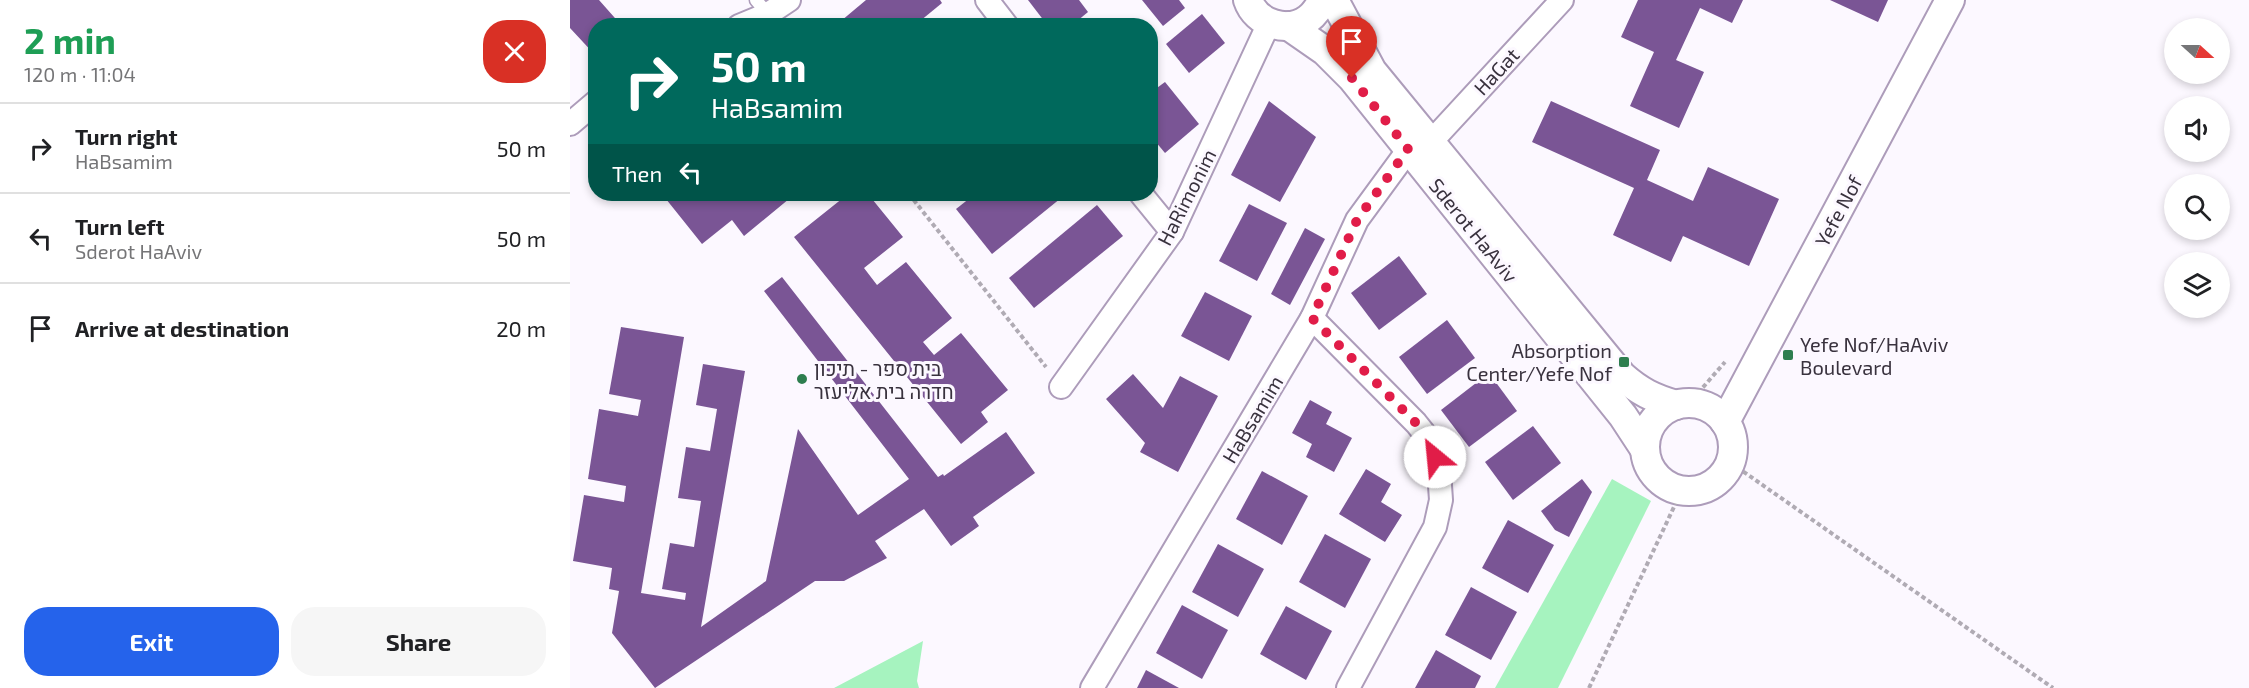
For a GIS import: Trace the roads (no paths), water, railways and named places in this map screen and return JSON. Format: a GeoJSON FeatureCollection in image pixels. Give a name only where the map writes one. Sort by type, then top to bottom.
{"type":"FeatureCollection","features":[{"type":"Feature","properties":{"kind":"street"},"geometry":{"type":"LineString","coordinates":[[749,18],[762,7],[789,0]]}},
{"type":"Feature","properties":{"kind":"street"},"geometry":{"type":"LineString","coordinates":[[987,0],[1001,18]]}},
{"type":"Feature","properties":{"kind":"street","name":"Sderot HaAviv"},"geometry":{"type":"LineString","coordinates":[[1248,0],[1258,16],[1307,36],[1352,78],[1419,146],[1622,376],[1649,396],[1676,405]]}},
{"type":"Feature","properties":{"kind":"street"},"geometry":{"type":"LineString","coordinates":[[1279,25],[1308,20],[1323,0]]}},
{"type":"Feature","properties":{"kind":"street","name":"Sderot HaAviv"},"geometry":{"type":"LineString","coordinates":[[1334,0],[1372,71],[1419,146],[1623,416],[1644,448]]}},
{"type":"Feature","properties":{"kind":"street","name":"HaGat"},"geometry":{"type":"LineString","coordinates":[[1419,146],[1562,0]]}},
{"type":"Feature","properties":{"kind":"street","name":"Yefe Nof"},"geometry":{"type":"LineString","coordinates":[[1725,422],[1950,0]]}},
{"type":"Feature","properties":{"kind":"street","name":"HaRimonim"},"geometry":{"type":"LineString","coordinates":[[1061,387],[1172,232],[1279,25]]}},
{"type":"Feature","properties":{"kind":"street"},"geometry":{"type":"LineString","coordinates":[[570,124],[588,109]]}},
{"type":"Feature","properties":{"kind":"street","name":"HaBsamim"},"geometry":{"type":"LineString","coordinates":[[1092,688],[1312,318],[1357,220],[1419,146]]}},
{"type":"Feature","properties":{"kind":"street"},"geometry":{"type":"LineString","coordinates":[[1147,201],[1172,232]]}},
{"type":"Feature","properties":{"kind":"street"},"geometry":{"type":"LineString","coordinates":[[1312,318],[1416,423],[1431,443],[1439,471],[1441,501],[1435,527],[1348,688]]}},
{"type":"Feature","properties":{"kind":"street"},"geometry":{"type":"LineString","coordinates":[[1690,403],[1704,405],[1716,412],[1725,422],[1732,434],[1734,448],[1731,463],[1723,476],[1711,486],[1697,492],[1681,492],[1655,477],[1647,463],[1644,448],[1647,433],[1654,420],[1664,411],[1676,405],[1690,403]]}},
{"type":"Feature","properties":{"kind":"place","name":"Yefe Nof/HaAviv Boulevard"},"geometry":{"type":"Point","coordinates":[1788,355]}},
{"type":"Feature","properties":{"kind":"place","name":"Absorption Center/Yefe Nof"},"geometry":{"type":"Point","coordinates":[1624,362]}},
{"type":"Feature","properties":{"kind":"place","name":"בית ספר - תיכון חדרה בית אליעזר"},"geometry":{"type":"Point","coordinates":[802,379]}}]}
